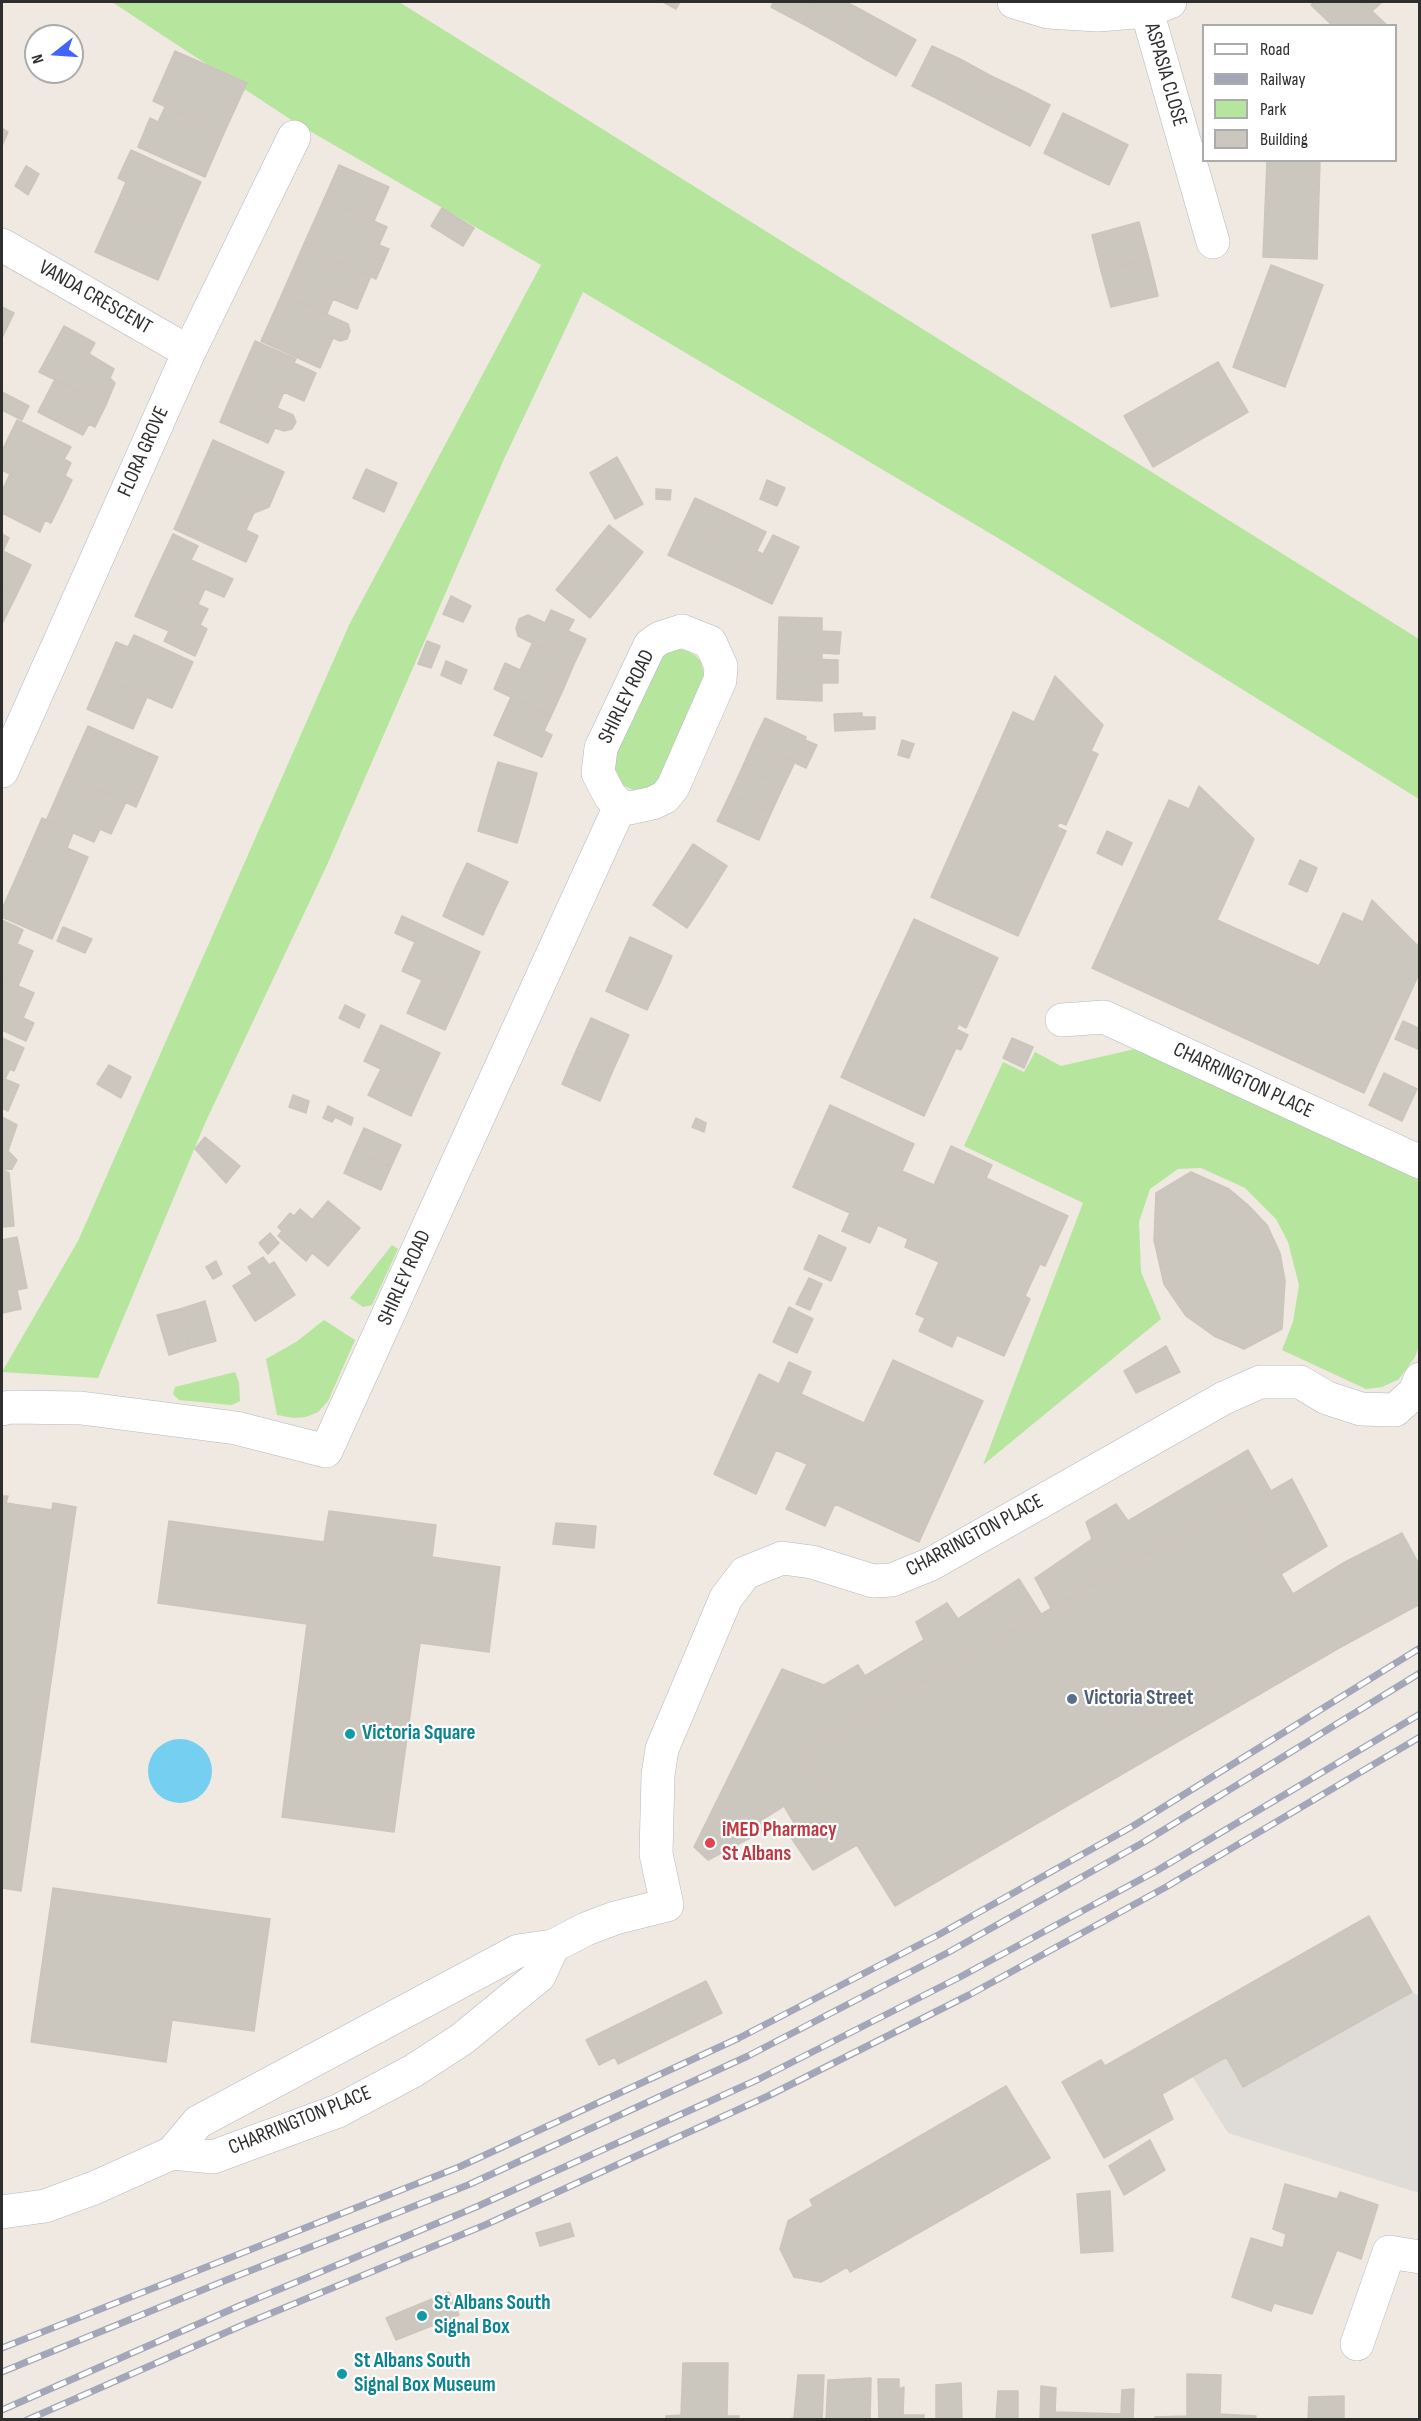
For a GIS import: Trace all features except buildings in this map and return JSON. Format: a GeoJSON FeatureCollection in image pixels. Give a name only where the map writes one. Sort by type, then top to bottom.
{"type":"FeatureCollection","features":[{"type":"Feature","properties":{"kind":"street"},"geometry":{"type":"LineString","coordinates":[[1014,2],[1048,12],[1098,15],[1158,6]]}},
{"type":"Feature","properties":{"kind":"street","name":"ASPASIA CLOSE"},"geometry":{"type":"LineString","coordinates":[[1158,6],[1213,242]]}},
{"type":"Feature","properties":{"kind":"street","name":"FLORA GROVE"},"geometry":{"type":"LineString","coordinates":[[2,771],[189,352],[294,136]]}},
{"type":"Feature","properties":{"kind":"street","name":"VANDA CRESCENT"},"geometry":{"type":"LineString","coordinates":[[2,245],[189,352]]}},
{"type":"Feature","properties":{"kind":"street","name":"SHIRLEY ROAD"},"geometry":{"type":"LineString","coordinates":[[682,631],[710,642],[721,666],[720,680],[673,787],[664,797],[653,803],[630,808],[620,806],[610,796],[598,773],[599,761],[601,748],[643,656],[650,645],[660,638],[682,631]]}},
{"type":"Feature","properties":{"kind":"street","name":"SHIRLEY ROAD"},"geometry":{"type":"LineString","coordinates":[[2,1409],[10,1407],[81,1408],[236,1428],[326,1451],[620,806]]}},
{"type":"Feature","properties":{"kind":"street","name":"CHARRINGTON PLACE"},"geometry":{"type":"LineString","coordinates":[[1062,1020],[1104,1017],[1419,1162]]}},
{"type":"Feature","properties":{"kind":"street","name":"CHARRINGTON PLACE"},"geometry":{"type":"LineString","coordinates":[[2,2212],[45,2206],[94,2188],[172,2153],[198,2122],[518,1951],[553,1946],[586,1929],[615,1918],[667,1905],[656,1854],[658,1775],[662,1749],[726,1598],[745,1573],[782,1558],[812,1562],[873,1581],[892,1580],[931,1564],[1224,1398],[1260,1383],[1300,1382],[1327,1398],[1361,1409],[1395,1410],[1415,1392],[1419,1379]]}},
{"type":"Feature","properties":{"kind":"street","name":"CHARRINGTON PLACE"},"geometry":{"type":"LineString","coordinates":[[172,2153],[213,2157],[338,2111],[412,2071],[462,2039],[539,1976],[553,1946]]}},
{"type":"Feature","properties":{"kind":"street"},"geometry":{"type":"LineString","coordinates":[[1357,2344],[1389,2252],[1419,2257]]}},
{"type":"Feature","properties":{"kind":"green space"},"geometry":{"type":"Polygon","coordinates":[[[112,2],[399,2],[1419,639],[1419,799],[1008,544],[583,292],[504,459],[327,865],[206,1121],[98,1378],[2,1372],[78,1241],[350,623],[541,265],[296,123],[112,2]]]}},
{"type":"Feature","properties":{"kind":"green space"},"geometry":{"type":"Polygon","coordinates":[[[678,649],[696,656],[701,662],[705,679],[660,780],[652,787],[633,790],[621,784],[616,778],[612,756],[661,654],[678,649]]]}},
{"type":"Feature","properties":{"kind":"green space"},"geometry":{"type":"Polygon","coordinates":[[[1135,1049],[1419,1180],[1419,1346],[1415,1357],[1399,1379],[1382,1387],[1366,1389],[1282,1350],[1293,1322],[1299,1285],[1288,1242],[1276,1219],[1245,1188],[1201,1168],[1178,1169],[1150,1189],[1139,1222],[1141,1272],[1161,1319],[983,1465],[1083,1203],[964,1146],[1003,1062],[1024,1072],[1035,1052],[1061,1066],[1135,1049]]]}},
{"type":"Feature","properties":{"kind":"green space"},"geometry":{"type":"Polygon","coordinates":[[[392,1245],[398,1249],[372,1305],[363,1307],[350,1298],[392,1245]]]}},
{"type":"Feature","properties":{"kind":"green space"},"geometry":{"type":"Polygon","coordinates":[[[324,1320],[355,1340],[328,1401],[318,1412],[306,1417],[294,1418],[277,1415],[266,1359],[296,1342],[324,1320]]]}},
{"type":"Feature","properties":{"kind":"green space"},"geometry":{"type":"Polygon","coordinates":[[[235,1372],[239,1383],[240,1401],[232,1405],[179,1400],[173,1394],[175,1387],[235,1372]]]}},
{"type":"Feature","properties":{"kind":"shaded area"},"geometry":{"type":"Polygon","coordinates":[[[1412,1992],[1420,1997],[1419,2193],[1228,2133],[1192,2076],[1226,2057],[1243,2086],[1412,1992]]]}},
{"type":"Feature","properties":{"kind":"water"},"geometry":{"type":"Polygon","coordinates":[[[174,1739],[186,1739],[203,1748],[210,1759],[212,1771],[210,1783],[203,1794],[186,1803],[174,1803],[162,1798],[153,1789],[148,1777],[148,1765],[153,1753],[162,1744],[174,1739]]]}},
{"type":"Feature","properties":{"kind":"railway"},"geometry":{"type":"LineString","coordinates":[[2,2348],[459,2167],[739,2038],[940,1934],[1133,1826],[1420,1648]]}},
{"type":"Feature","properties":{"kind":"railway"},"geometry":{"type":"LineString","coordinates":[[2,2372],[468,2185],[748,2056],[949,1952],[1144,1842],[1420,1673]]}},
{"type":"Feature","properties":{"kind":"railway"},"geometry":{"type":"LineString","coordinates":[[2,2410],[239,2306],[476,2207],[759,2079],[960,1977],[1158,1870],[1420,1714]]}},
{"type":"Feature","properties":{"kind":"railway"},"geometry":{"type":"LineString","coordinates":[[27,2420],[245,2324],[485,2225],[768,2096],[969,1995],[1166,1887],[1420,1737]]}},
{"type":"Feature","properties":{"kind":"place","name":"Victoria Street"},"geometry":{"type":"Point","coordinates":[1072,1699]}},
{"type":"Feature","properties":{"kind":"place","name":"Victoria Square"},"geometry":{"type":"Point","coordinates":[350,1734]}},
{"type":"Feature","properties":{"kind":"place","name":"iMED Pharmacy St Albans"},"geometry":{"type":"Point","coordinates":[710,1843]}},
{"type":"Feature","properties":{"kind":"place","name":"St Albans South Signal Box"},"geometry":{"type":"Point","coordinates":[422,2316]}},
{"type":"Feature","properties":{"kind":"place","name":"St Albans South Signal Box Museum"},"geometry":{"type":"Point","coordinates":[342,2374]}}]}
